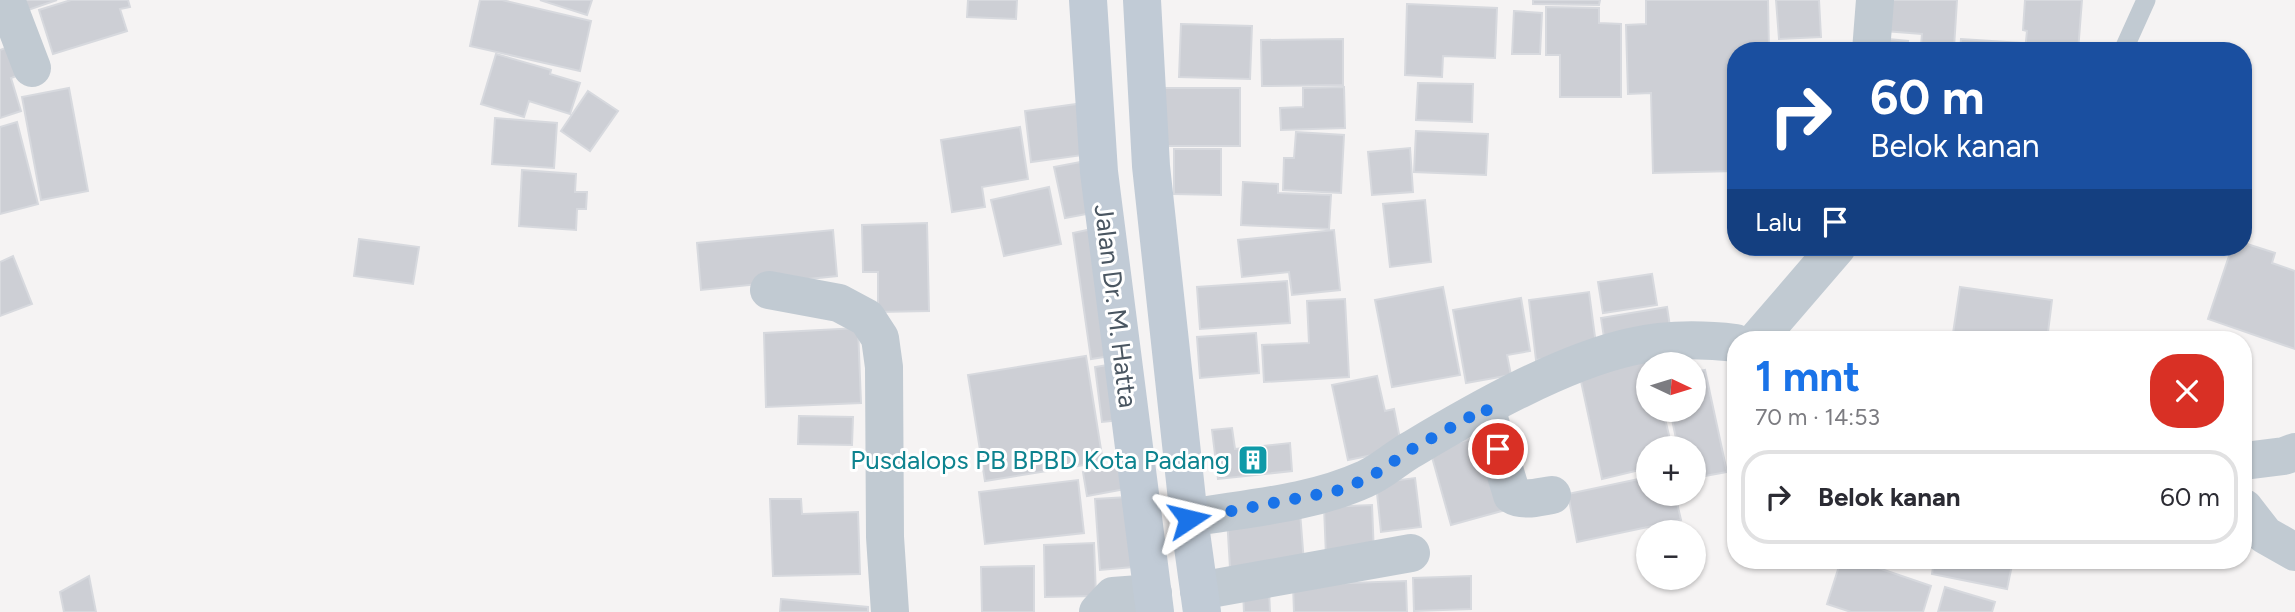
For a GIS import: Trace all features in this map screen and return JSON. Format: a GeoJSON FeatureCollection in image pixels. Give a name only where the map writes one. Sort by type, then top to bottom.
{"type":"FeatureCollection","features":[{"type":"Feature","properties":{"kind":"main road","name":"Jalan Dr. M. Hatta"},"geometry":{"type":"LineString","coordinates":[[1088,0],[1099,172],[1154,603]]}},
{"type":"Feature","properties":{"kind":"main road","name":"Jalan Dr. M. Hatta"},"geometry":{"type":"LineString","coordinates":[[1142,0],[1151,166],[1189,519],[1201,601]]}},
{"type":"Feature","properties":{"kind":"main road"},"geometry":{"type":"LineString","coordinates":[[1154,603],[1201,601]]}},
{"type":"Feature","properties":{"kind":"street"},"geometry":{"type":"LineString","coordinates":[[6,0],[32,68]]}},
{"type":"Feature","properties":{"kind":"street"},"geometry":{"type":"LineString","coordinates":[[1872,42],[1875,0]]}},
{"type":"Feature","properties":{"kind":"street"},"geometry":{"type":"LineString","coordinates":[[1765,331],[1829,256]]}},
{"type":"Feature","properties":{"kind":"street"},"geometry":{"type":"LineString","coordinates":[[769,290],[839,303],[867,318],[880,338],[884,367],[885,537],[890,612]]}},
{"type":"Feature","properties":{"kind":"street"},"geometry":{"type":"LineString","coordinates":[[1189,519],[1336,491],[1369,478],[1412,449],[1486,408],[1598,356],[1632,346],[1699,341],[1727,343]]}},
{"type":"Feature","properties":{"kind":"street"},"geometry":{"type":"LineString","coordinates":[[1486,408],[1512,495],[1516,498],[1552,495]]}},
{"type":"Feature","properties":{"kind":"street"},"geometry":{"type":"LineString","coordinates":[[2252,460],[2284,457],[2295,452]]}},
{"type":"Feature","properties":{"kind":"street"},"geometry":{"type":"LineString","coordinates":[[2252,518],[2265,535],[2295,552]]}},
{"type":"Feature","properties":{"kind":"street"},"geometry":{"type":"LineString","coordinates":[[1201,601],[1410,553]]}},
{"type":"Feature","properties":{"kind":"street"},"geometry":{"type":"LineString","coordinates":[[1098,612],[1113,596],[1154,603]]}},
{"type":"Feature","properties":{"kind":"lane"},"geometry":{"type":"LineString","coordinates":[[2127,42],[2146,0]]}},
{"type":"Feature","properties":{"kind":"building"},"geometry":{"type":"Polygon","coordinates":[[[24,0],[57,0],[28,10],[24,0]]]}},
{"type":"Feature","properties":{"kind":"building"},"geometry":{"type":"Polygon","coordinates":[[[71,0],[128,0],[130,7],[120,9],[127,31],[53,54],[39,10],[71,0]]]}},
{"type":"Feature","properties":{"kind":"building"},"geometry":{"type":"Polygon","coordinates":[[[480,0],[502,0],[591,21],[580,71],[470,46],[480,0]]]}},
{"type":"Feature","properties":{"kind":"building"},"geometry":{"type":"Polygon","coordinates":[[[540,0],[592,0],[587,15],[540,0]]]}},
{"type":"Feature","properties":{"kind":"building"},"geometry":{"type":"Polygon","coordinates":[[[968,0],[1017,0],[1016,19],[967,17],[968,0]]]}},
{"type":"Feature","properties":{"kind":"building"},"geometry":{"type":"Polygon","coordinates":[[[1533,0],[1600,0],[1599,5],[1533,4],[1533,0]]]}},
{"type":"Feature","properties":{"kind":"building"},"geometry":{"type":"Polygon","coordinates":[[[1646,0],[1768,0],[1769,42],[1727,42],[1727,171],[1653,173],[1651,93],[1628,94],[1626,25],[1646,24],[1646,0]]]}},
{"type":"Feature","properties":{"kind":"building"},"geometry":{"type":"Polygon","coordinates":[[[1776,0],[1819,0],[1821,37],[1779,39],[1776,0]]]}},
{"type":"Feature","properties":{"kind":"building"},"geometry":{"type":"Polygon","coordinates":[[[1887,0],[1957,0],[1954,42],[1921,42],[1922,34],[1885,31],[1887,0]]]}},
{"type":"Feature","properties":{"kind":"building"},"geometry":{"type":"Polygon","coordinates":[[[2025,0],[2082,0],[2079,42],[2026,42],[2027,31],[2023,30],[2025,0]]]}},
{"type":"Feature","properties":{"kind":"building"},"geometry":{"type":"Polygon","coordinates":[[[1407,4],[1497,8],[1495,58],[1443,56],[1442,77],[1405,75],[1407,4]]]}},
{"type":"Feature","properties":{"kind":"building"},"geometry":{"type":"Polygon","coordinates":[[[1546,7],[1599,8],[1599,23],[1621,24],[1621,97],[1560,97],[1560,55],[1546,55],[1546,7]]]}},
{"type":"Feature","properties":{"kind":"building"},"geometry":{"type":"Polygon","coordinates":[[[1514,11],[1542,13],[1540,54],[1512,54],[1514,11]]]}},
{"type":"Feature","properties":{"kind":"building"},"geometry":{"type":"Polygon","coordinates":[[[1181,24],[1252,26],[1250,79],[1179,77],[1181,24]]]}},
{"type":"Feature","properties":{"kind":"building"},"geometry":{"type":"Polygon","coordinates":[[[1878,38],[1908,41],[1908,42],[1878,42],[1878,38]]]}},
{"type":"Feature","properties":{"kind":"building"},"geometry":{"type":"Polygon","coordinates":[[[1343,39],[1343,85],[1262,86],[1261,40],[1343,39]]]}},
{"type":"Feature","properties":{"kind":"building"},"geometry":{"type":"Polygon","coordinates":[[[1961,39],[2006,42],[1961,42],[1961,39]]]}},
{"type":"Feature","properties":{"kind":"building"},"geometry":{"type":"Polygon","coordinates":[[[13,45],[22,74],[11,78],[21,111],[0,118],[0,50],[13,45]]]}},
{"type":"Feature","properties":{"kind":"building"},"geometry":{"type":"Polygon","coordinates":[[[496,54],[551,70],[550,74],[580,83],[570,114],[529,101],[524,117],[481,104],[496,54]]]}},
{"type":"Feature","properties":{"kind":"building"},"geometry":{"type":"Polygon","coordinates":[[[1418,83],[1473,84],[1472,122],[1416,120],[1418,83]]]}},
{"type":"Feature","properties":{"kind":"building"},"geometry":{"type":"Polygon","coordinates":[[[1344,87],[1345,128],[1281,130],[1280,108],[1303,107],[1303,88],[1344,87]]]}},
{"type":"Feature","properties":{"kind":"building"},"geometry":{"type":"Polygon","coordinates":[[[69,88],[88,191],[41,200],[22,97],[69,88]]]}},
{"type":"Feature","properties":{"kind":"building"},"geometry":{"type":"Polygon","coordinates":[[[1162,88],[1240,88],[1240,146],[1162,146],[1162,88]]]}},
{"type":"Feature","properties":{"kind":"building"},"geometry":{"type":"Polygon","coordinates":[[[588,91],[618,111],[590,151],[561,131],[588,91]]]}},
{"type":"Feature","properties":{"kind":"building"},"geometry":{"type":"Polygon","coordinates":[[[1077,104],[1083,155],[1031,162],[1025,111],[1077,104]]]}},
{"type":"Feature","properties":{"kind":"building"},"geometry":{"type":"Polygon","coordinates":[[[495,118],[557,123],[554,168],[492,164],[495,118]]]}},
{"type":"Feature","properties":{"kind":"building"},"geometry":{"type":"Polygon","coordinates":[[[17,122],[38,204],[0,214],[0,127],[17,122]]]}},
{"type":"Feature","properties":{"kind":"building"},"geometry":{"type":"Polygon","coordinates":[[[1020,127],[1028,179],[982,187],[985,207],[952,212],[941,140],[1020,127]]]}},
{"type":"Feature","properties":{"kind":"building"},"geometry":{"type":"Polygon","coordinates":[[[1416,131],[1488,134],[1486,175],[1414,172],[1416,131]]]}},
{"type":"Feature","properties":{"kind":"building"},"geometry":{"type":"Polygon","coordinates":[[[1296,132],[1344,135],[1341,193],[1283,190],[1284,158],[1294,158],[1296,132]]]}},
{"type":"Feature","properties":{"kind":"building"},"geometry":{"type":"Polygon","coordinates":[[[1410,148],[1413,192],[1372,195],[1368,152],[1410,148]]]}},
{"type":"Feature","properties":{"kind":"building"},"geometry":{"type":"Polygon","coordinates":[[[1174,149],[1221,149],[1221,195],[1174,194],[1174,149]]]}},
{"type":"Feature","properties":{"kind":"building"},"geometry":{"type":"Polygon","coordinates":[[[1086,161],[1097,212],[1065,218],[1054,167],[1086,161]]]}},
{"type":"Feature","properties":{"kind":"building"},"geometry":{"type":"Polygon","coordinates":[[[522,170],[576,174],[575,192],[587,192],[586,209],[577,209],[576,230],[519,226],[522,170]]]}},
{"type":"Feature","properties":{"kind":"building"},"geometry":{"type":"Polygon","coordinates":[[[1243,182],[1278,184],[1278,193],[1331,195],[1329,229],[1241,225],[1243,182]]]}},
{"type":"Feature","properties":{"kind":"building"},"geometry":{"type":"Polygon","coordinates":[[[1049,187],[1061,244],[1004,256],[991,200],[1049,187]]]}},
{"type":"Feature","properties":{"kind":"building"},"geometry":{"type":"Polygon","coordinates":[[[1425,200],[1431,262],[1390,267],[1383,204],[1425,200]]]}},
{"type":"Feature","properties":{"kind":"building"},"geometry":{"type":"Polygon","coordinates":[[[927,223],[929,311],[878,312],[878,272],[863,272],[862,225],[927,223]]]}},
{"type":"Feature","properties":{"kind":"building"},"geometry":{"type":"Polygon","coordinates":[[[1092,229],[1111,356],[1091,359],[1073,233],[1092,229]]]}},
{"type":"Feature","properties":{"kind":"building"},"geometry":{"type":"Polygon","coordinates":[[[833,230],[837,276],[701,290],[697,243],[833,230]]]}},
{"type":"Feature","properties":{"kind":"building"},"geometry":{"type":"Polygon","coordinates":[[[1334,230],[1340,290],[1292,295],[1289,272],[1242,277],[1238,240],[1334,230]]]}},
{"type":"Feature","properties":{"kind":"building"},"geometry":{"type":"Polygon","coordinates":[[[359,239],[419,247],[413,284],[354,276],[359,239]]]}},
{"type":"Feature","properties":{"kind":"building"},"geometry":{"type":"Polygon","coordinates":[[[2252,246],[2275,253],[2272,263],[2295,271],[2295,349],[2252,334],[2252,331],[2243,331],[2208,319],[2229,256],[2252,256],[2252,246]]]}},
{"type":"Feature","properties":{"kind":"building"},"geometry":{"type":"Polygon","coordinates":[[[13,256],[32,304],[0,316],[0,262],[13,256]]]}},
{"type":"Feature","properties":{"kind":"building"},"geometry":{"type":"Polygon","coordinates":[[[1652,274],[1657,305],[1603,313],[1598,282],[1652,274]]]}},
{"type":"Feature","properties":{"kind":"building"},"geometry":{"type":"Polygon","coordinates":[[[1287,281],[1290,323],[1200,329],[1197,287],[1287,281]]]}},
{"type":"Feature","properties":{"kind":"building"},"geometry":{"type":"Polygon","coordinates":[[[1443,287],[1460,375],[1392,387],[1375,300],[1443,287]]]}},
{"type":"Feature","properties":{"kind":"building"},"geometry":{"type":"Polygon","coordinates":[[[1960,287],[2052,300],[2048,331],[1953,331],[1960,287]]]}},
{"type":"Feature","properties":{"kind":"building"},"geometry":{"type":"Polygon","coordinates":[[[1589,292],[1597,352],[1536,360],[1529,300],[1589,292]]]}},
{"type":"Feature","properties":{"kind":"building"},"geometry":{"type":"Polygon","coordinates":[[[1521,298],[1530,351],[1507,355],[1511,375],[1466,383],[1453,310],[1521,298]]]}},
{"type":"Feature","properties":{"kind":"building"},"geometry":{"type":"Polygon","coordinates":[[[1345,299],[1349,377],[1264,382],[1262,345],[1309,343],[1307,301],[1345,299]]]}},
{"type":"Feature","properties":{"kind":"building"},"geometry":{"type":"Polygon","coordinates":[[[1667,307],[1671,333],[1605,344],[1601,318],[1667,307]]]}},
{"type":"Feature","properties":{"kind":"building"},"geometry":{"type":"Polygon","coordinates":[[[858,328],[861,403],[766,407],[764,333],[858,328]]]}},
{"type":"Feature","properties":{"kind":"building"},"geometry":{"type":"Polygon","coordinates":[[[1256,333],[1259,373],[1200,378],[1197,337],[1256,333]]]}},
{"type":"Feature","properties":{"kind":"building"},"geometry":{"type":"Polygon","coordinates":[[[1086,356],[1103,462],[985,481],[968,375],[1086,356]]]}},
{"type":"Feature","properties":{"kind":"building"},"geometry":{"type":"Polygon","coordinates":[[[1636,359],[1636,422],[1666,422],[1669,436],[1636,436],[1636,471],[1602,479],[1579,372],[1636,359]]]}},
{"type":"Feature","properties":{"kind":"building"},"geometry":{"type":"Polygon","coordinates":[[[1114,364],[1121,420],[1102,422],[1095,367],[1114,364]]]}},
{"type":"Feature","properties":{"kind":"building"},"geometry":{"type":"Polygon","coordinates":[[[1706,375],[1727,472],[1706,476],[1706,436],[1675,436],[1673,422],[1706,422],[1706,375]]]}},
{"type":"Feature","properties":{"kind":"building"},"geometry":{"type":"Polygon","coordinates":[[[1377,376],[1385,411],[1394,409],[1402,449],[1348,460],[1332,385],[1377,376]]]}},
{"type":"Feature","properties":{"kind":"building"},"geometry":{"type":"Polygon","coordinates":[[[799,416],[853,417],[852,445],[798,444],[799,416]]]}},
{"type":"Feature","properties":{"kind":"building","name":"Pusdalops PB BPBD Kota Padang"},"geometry":{"type":"Polygon","coordinates":[[[1232,428],[1235,449],[1290,443],[1292,471],[1218,479],[1212,430],[1232,428]]]}},
{"type":"Feature","properties":{"kind":"building"},"geometry":{"type":"Polygon","coordinates":[[[1488,434],[1509,509],[1451,525],[1430,450],[1488,434]]]}},
{"type":"Feature","properties":{"kind":"building"},"geometry":{"type":"Polygon","coordinates":[[[1127,464],[1131,488],[1087,496],[1083,472],[1127,464]]]}},
{"type":"Feature","properties":{"kind":"building"},"geometry":{"type":"Polygon","coordinates":[[[1415,478],[1421,527],[1381,532],[1376,483],[1415,478]]]}},
{"type":"Feature","properties":{"kind":"building"},"geometry":{"type":"Polygon","coordinates":[[[1078,480],[1084,533],[985,544],[979,492],[1078,480]]]}},
{"type":"Feature","properties":{"kind":"building"},"geometry":{"type":"Polygon","coordinates":[[[1636,480],[1636,506],[1678,506],[1681,520],[1636,520],[1636,530],[1577,542],[1568,494],[1636,480]]]}},
{"type":"Feature","properties":{"kind":"building"},"geometry":{"type":"Polygon","coordinates":[[[1128,497],[1133,567],[1100,570],[1095,499],[1128,497]]]}},
{"type":"Feature","properties":{"kind":"building"},"geometry":{"type":"Polygon","coordinates":[[[770,499],[801,499],[802,514],[858,512],[860,574],[773,576],[770,499]]]}},
{"type":"Feature","properties":{"kind":"building"},"geometry":{"type":"Polygon","coordinates":[[[1372,505],[1374,555],[1326,556],[1324,507],[1372,505]]]}},
{"type":"Feature","properties":{"kind":"building"},"geometry":{"type":"Polygon","coordinates":[[[1300,512],[1304,563],[1230,568],[1227,517],[1300,512]]]}},
{"type":"Feature","properties":{"kind":"building"},"geometry":{"type":"Polygon","coordinates":[[[1094,543],[1096,596],[1045,597],[1044,545],[1094,543]]]}},
{"type":"Feature","properties":{"kind":"building"},"geometry":{"type":"Polygon","coordinates":[[[1034,566],[1034,612],[982,612],[981,567],[1034,566]]]}},
{"type":"Feature","properties":{"kind":"building"},"geometry":{"type":"Polygon","coordinates":[[[1838,569],[1881,569],[1931,586],[1923,612],[1851,612],[1827,604],[1838,569]]]}},
{"type":"Feature","properties":{"kind":"building"},"geometry":{"type":"Polygon","coordinates":[[[1933,569],[2011,569],[2007,589],[1932,574],[1933,569]]]}},
{"type":"Feature","properties":{"kind":"building"},"geometry":{"type":"Polygon","coordinates":[[[89,576],[96,612],[64,612],[60,592],[89,576]]]}},
{"type":"Feature","properties":{"kind":"building"},"geometry":{"type":"Polygon","coordinates":[[[1471,576],[1471,609],[1414,611],[1413,578],[1471,576]]]}},
{"type":"Feature","properties":{"kind":"building"},"geometry":{"type":"Polygon","coordinates":[[[1406,581],[1407,612],[1294,612],[1293,585],[1406,581]]]}},
{"type":"Feature","properties":{"kind":"building"},"geometry":{"type":"Polygon","coordinates":[[[1945,587],[1995,602],[1992,612],[1938,612],[1945,587]]]}},
{"type":"Feature","properties":{"kind":"building"},"geometry":{"type":"Polygon","coordinates":[[[1269,590],[1270,612],[1244,612],[1243,591],[1269,590]]]}},
{"type":"Feature","properties":{"kind":"building"},"geometry":{"type":"Polygon","coordinates":[[[781,599],[868,607],[868,612],[780,612],[781,599]]]}},
{"type":"Feature","properties":{"kind":"place","name":"Pusdalops PB BPBD Kota Padang"},"geometry":{"type":"Point","coordinates":[1253,460]}},
{"type":"Feature","properties":{"kind":"route"},"geometry":{"type":"LineString","coordinates":[[1189,519],[1336,491],[1369,478],[1412,449],[1486,408],[1498,449]]}}]}
